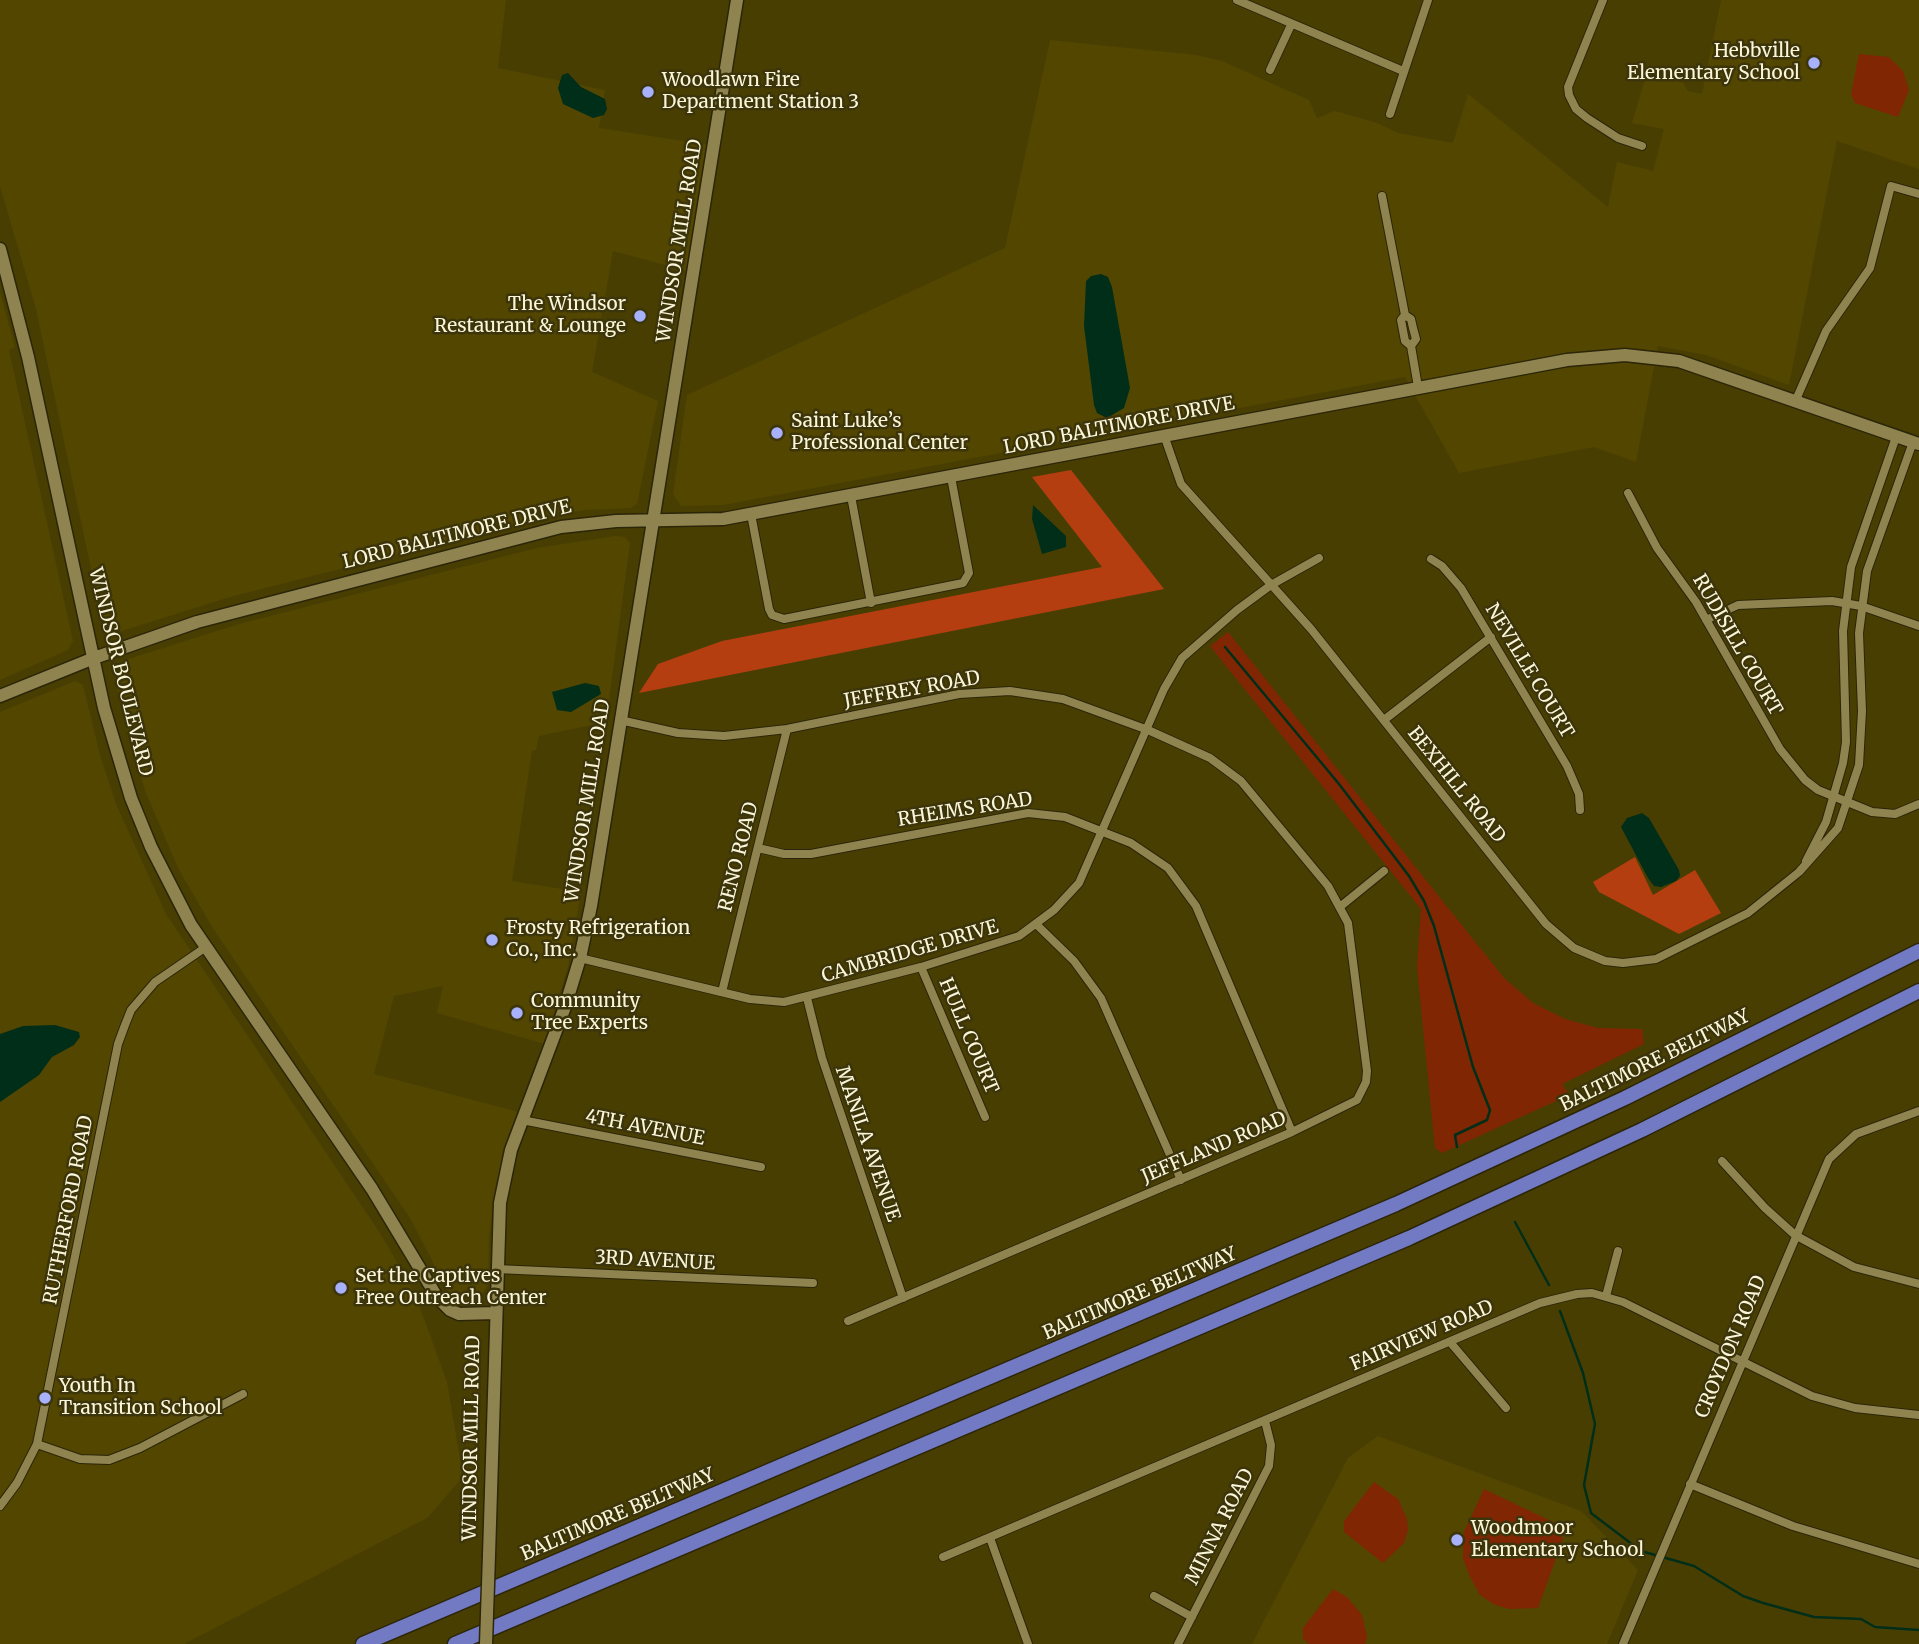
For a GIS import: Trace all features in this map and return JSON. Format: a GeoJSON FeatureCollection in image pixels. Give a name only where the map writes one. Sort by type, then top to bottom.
{"type":"FeatureCollection","features":[{"type":"Feature","properties":{"kind":"highway","name":"BALTIMORE BELTWAY"},"geometry":{"type":"LineString","coordinates":[[363,1644],[1371,1215],[1625,1098],[1919,951]]}},
{"type":"Feature","properties":{"kind":"highway"},"geometry":{"type":"LineString","coordinates":[[455,1644],[1409,1238],[1642,1130],[1919,992]]}},
{"type":"Feature","properties":{"kind":"main road","name":"WINDSOR MILL ROAD"},"geometry":{"type":"LineString","coordinates":[[486,1644],[496,1269],[505,1172],[580,958],[737,0]]}},
{"type":"Feature","properties":{"kind":"main road","name":"WINDSOR BOULEVARD"},"geometry":{"type":"LineString","coordinates":[[0,249],[29,356],[112,739],[131,798],[164,873],[206,947],[378,1198],[442,1304],[460,1314],[495,1313]]}},
{"type":"Feature","properties":{"kind":"main road","name":"LORD BALTIMORE DRIVE"},"geometry":{"type":"LineString","coordinates":[[0,696],[94,657],[209,618],[532,534],[585,523],[697,522],[751,514],[1567,360],[1625,355],[1679,361],[1707,368],[1795,402],[1916,443]]}},
{"type":"Feature","properties":{"kind":"street"},"geometry":{"type":"LineString","coordinates":[[1237,0],[1403,71]]}},
{"type":"Feature","properties":{"kind":"street"},"geometry":{"type":"LineString","coordinates":[[1390,114],[1428,0]]}},
{"type":"Feature","properties":{"kind":"street"},"geometry":{"type":"LineString","coordinates":[[1603,0],[1571,79],[1569,95],[1576,109],[1587,118],[1618,138],[1642,146]]}},
{"type":"Feature","properties":{"kind":"street"},"geometry":{"type":"LineString","coordinates":[[1270,70],[1291,25]]}},
{"type":"Feature","properties":{"kind":"street"},"geometry":{"type":"LineString","coordinates":[[1795,402],[1826,331],[1870,268],[1891,186],[1919,194]]}},
{"type":"Feature","properties":{"kind":"street"},"geometry":{"type":"LineString","coordinates":[[1382,196],[1405,315],[1401,320],[1405,341],[1411,346],[1418,387]]}},
{"type":"Feature","properties":{"kind":"street","name":"BEXHILL ROAD"},"geometry":{"type":"LineString","coordinates":[[1799,872],[1815,846],[1835,797],[1846,742],[1845,603],[1860,537],[1896,437]]}},
{"type":"Feature","properties":{"kind":"street","name":"BEXHILL ROAD"},"geometry":{"type":"LineString","coordinates":[[1165,438],[1175,474],[1181,484],[1311,629],[1546,924],[1574,948],[1590,956],[1623,963],[1656,959],[1748,913],[1799,872],[1838,828],[1849,803],[1861,744],[1861,606],[1875,544],[1916,443]]}},
{"type":"Feature","properties":{"kind":"street"},"geometry":{"type":"LineString","coordinates":[[751,514],[772,615],[784,619],[871,603],[956,585],[968,579],[951,477]]}},
{"type":"Feature","properties":{"kind":"street","name":"RUDISILL COURT"},"geometry":{"type":"LineString","coordinates":[[1628,494],[1657,548],[1706,620],[1793,767],[1818,790],[1884,815],[1895,814],[1919,804]]}},
{"type":"Feature","properties":{"kind":"street"},"geometry":{"type":"LineString","coordinates":[[851,496],[871,603]]}},
{"type":"Feature","properties":{"kind":"street","name":"CAMBRIDGE DRIVE"},"geometry":{"type":"LineString","coordinates":[[580,958],[768,1002],[807,998],[921,967],[999,944],[1037,925],[1079,883],[1105,830],[1164,689],[1182,659],[1211,630],[1271,585],[1319,558]]}},
{"type":"Feature","properties":{"kind":"street","name":"NEVILLE COURT"},"geometry":{"type":"LineString","coordinates":[[1431,559],[1461,588],[1491,637],[1575,781],[1580,810]]}},
{"type":"Feature","properties":{"kind":"street"},"geometry":{"type":"LineString","coordinates":[[1706,620],[1738,605],[1845,603],[1919,626]]}},
{"type":"Feature","properties":{"kind":"street"},"geometry":{"type":"LineString","coordinates":[[1384,720],[1491,637]]}},
{"type":"Feature","properties":{"kind":"street","name":"JEFFREY ROAD"},"geometry":{"type":"LineString","coordinates":[[620,720],[698,736],[749,735],[959,694],[1010,691],[1063,699],[1148,730],[1210,758],[1241,781],[1328,886],[1341,906]]}},
{"type":"Feature","properties":{"kind":"street","name":"RENO ROAD"},"geometry":{"type":"LineString","coordinates":[[722,992],[786,729]]}},
{"type":"Feature","properties":{"kind":"street","name":"RHEIMS ROAD"},"geometry":{"type":"LineString","coordinates":[[758,848],[784,854],[811,855],[1028,813],[1065,817],[1105,830],[1149,853],[1168,868],[1190,897],[1293,1132]]}},
{"type":"Feature","properties":{"kind":"street"},"geometry":{"type":"LineString","coordinates":[[1341,906],[1384,871]]}},
{"type":"Feature","properties":{"kind":"street","name":"JEFFLAND ROAD"},"geometry":{"type":"LineString","coordinates":[[848,1321],[1349,1106],[1362,1092],[1366,1082],[1354,954],[1341,906]]}},
{"type":"Feature","properties":{"kind":"street"},"geometry":{"type":"LineString","coordinates":[[1037,925],[1074,961],[1101,998],[1181,1180]]}},
{"type":"Feature","properties":{"kind":"street","name":"RUTHERFORD ROAD"},"geometry":{"type":"LineString","coordinates":[[0,1506],[17,1483],[37,1444],[118,1044],[131,1010],[141,996],[175,967],[206,947]]}},
{"type":"Feature","properties":{"kind":"street","name":"HULL COURT"},"geometry":{"type":"LineString","coordinates":[[921,967],[985,1117]]}},
{"type":"Feature","properties":{"kind":"street","name":"MANILA AVENUE"},"geometry":{"type":"LineString","coordinates":[[807,998],[822,1058],[903,1298]]}},
{"type":"Feature","properties":{"kind":"street","name":"CROYDON ROAD"},"geometry":{"type":"LineString","coordinates":[[1623,1644],[1818,1179],[1842,1145],[1873,1126],[1919,1111]]}},
{"type":"Feature","properties":{"kind":"street","name":"4TH AVENUE"},"geometry":{"type":"LineString","coordinates":[[522,1120],[761,1167]]}},
{"type":"Feature","properties":{"kind":"street"},"geometry":{"type":"LineString","coordinates":[[1722,1161],[1765,1208],[1795,1235],[1854,1267],[1919,1284]]}},
{"type":"Feature","properties":{"kind":"street"},"geometry":{"type":"LineString","coordinates":[[1606,1296],[1618,1251]]}},
{"type":"Feature","properties":{"kind":"street","name":"3RD AVENUE"},"geometry":{"type":"LineString","coordinates":[[496,1269],[813,1283]]}},
{"type":"Feature","properties":{"kind":"street","name":"FAIRVIEW ROAD"},"geometry":{"type":"LineString","coordinates":[[943,1557],[1562,1297],[1592,1293],[1623,1302],[1741,1364],[1787,1386],[1834,1403],[1873,1411],[1919,1415]]}},
{"type":"Feature","properties":{"kind":"street"},"geometry":{"type":"LineString","coordinates":[[1450,1342],[1506,1408]]}},
{"type":"Feature","properties":{"kind":"street"},"geometry":{"type":"LineString","coordinates":[[37,1444],[80,1459],[109,1460],[140,1448],[243,1394]]}},
{"type":"Feature","properties":{"kind":"street","name":"MINNA ROAD"},"geometry":{"type":"LineString","coordinates":[[1178,1644],[1269,1466],[1271,1445],[1265,1421]]}},
{"type":"Feature","properties":{"kind":"street"},"geometry":{"type":"LineString","coordinates":[[1690,1485],[1793,1526],[1919,1564]]}},
{"type":"Feature","properties":{"kind":"street"},"geometry":{"type":"LineString","coordinates":[[990,1538],[1028,1644]]}},
{"type":"Feature","properties":{"kind":"street"},"geometry":{"type":"LineString","coordinates":[[1154,1596],[1192,1617]]}},
{"type":"Feature","properties":{"kind":"shaded area"},"geometry":{"type":"Polygon","coordinates":[[[0,0],[506,0],[498,68],[605,90],[599,128],[709,145],[687,271],[613,251],[592,372],[658,401],[637,504],[631,508],[584,510],[528,521],[230,597],[112,634],[104,630],[36,309],[0,186],[0,0]]]}},
{"type":"Feature","properties":{"kind":"shaded area"},"geometry":{"type":"Polygon","coordinates":[[[1721,0],[1919,0],[1919,169],[1837,141],[1789,385],[1706,355],[1658,346],[1636,462],[1594,447],[1459,473],[1405,377],[723,505],[681,506],[673,494],[687,395],[1005,248],[1050,40],[1196,55],[1222,61],[1309,100],[1317,118],[1335,111],[1377,123],[1398,133],[1453,143],[1468,94],[1608,207],[1617,162],[1653,171],[1664,129],[1632,123],[1647,73],[1683,83],[1688,91],[1702,94],[1721,0]]]}},
{"type":"Feature","properties":{"kind":"shaded area"},"geometry":{"type":"Polygon","coordinates":[[[1859,54],[1889,57],[1903,71],[1909,90],[1898,117],[1855,103],[1851,94],[1859,54]]]}},
{"type":"Feature","properties":{"kind":"shaded area"},"geometry":{"type":"Polygon","coordinates":[[[568,73],[581,87],[605,99],[607,109],[604,115],[593,118],[563,104],[558,88],[562,75],[568,73]]]}},
{"type":"Feature","properties":{"kind":"shaded area"},"geometry":{"type":"Polygon","coordinates":[[[1101,274],[1108,277],[1112,287],[1130,388],[1124,408],[1107,418],[1097,413],[1094,405],[1084,326],[1086,281],[1091,276],[1101,274]]]}},
{"type":"Feature","properties":{"kind":"shaded area"},"geometry":{"type":"Polygon","coordinates":[[[0,292],[15,347],[9,350],[73,641],[68,650],[0,680],[0,292]]]}},
{"type":"Feature","properties":{"kind":"shaded area"},"geometry":{"type":"Polygon","coordinates":[[[1071,470],[1164,589],[639,693],[658,664],[722,641],[1102,567],[1032,477],[1071,470]]]}},
{"type":"Feature","properties":{"kind":"shaded area"},"geometry":{"type":"Polygon","coordinates":[[[1033,505],[1066,536],[1066,547],[1042,554],[1032,519],[1033,505]]]}},
{"type":"Feature","properties":{"kind":"shaded area"},"geometry":{"type":"Polygon","coordinates":[[[615,536],[625,537],[630,543],[606,722],[539,736],[536,750],[532,751],[512,881],[581,892],[568,966],[545,1044],[437,1013],[443,986],[394,996],[374,1074],[519,1112],[497,1179],[489,1236],[488,1285],[477,1301],[462,1304],[453,1301],[410,1218],[214,930],[178,868],[146,793],[131,746],[113,671],[119,662],[239,624],[537,548],[615,536]]]}},
{"type":"Feature","properties":{"kind":"shaded area"},"geometry":{"type":"Polygon","coordinates":[[[1228,632],[1504,978],[1533,1003],[1565,1019],[1598,1028],[1642,1029],[1644,1044],[1562,1084],[1569,1095],[1442,1153],[1435,1148],[1417,967],[1421,909],[1210,646],[1228,632]]]}},
{"type":"Feature","properties":{"kind":"shaded area"},"geometry":{"type":"Polygon","coordinates":[[[75,681],[83,685],[100,755],[116,804],[166,914],[382,1236],[415,1294],[447,1382],[463,1477],[427,1518],[184,1644],[0,1644],[0,712],[75,681]]]}},
{"type":"Feature","properties":{"kind":"shaded area"},"geometry":{"type":"Polygon","coordinates":[[[585,683],[599,686],[601,694],[571,712],[557,710],[552,692],[585,683]]]}},
{"type":"Feature","properties":{"kind":"shaded area"},"geometry":{"type":"Polygon","coordinates":[[[1642,813],[1649,818],[1679,870],[1680,876],[1676,881],[1661,887],[1654,886],[1648,878],[1621,827],[1627,818],[1642,813]]]}},
{"type":"Feature","properties":{"kind":"shaded area"},"geometry":{"type":"Polygon","coordinates":[[[1635,857],[1653,895],[1695,870],[1721,913],[1679,934],[1599,892],[1593,882],[1635,857]]]}},
{"type":"Feature","properties":{"kind":"shaded area"},"geometry":{"type":"Polygon","coordinates":[[[55,1025],[79,1032],[80,1037],[74,1045],[52,1057],[39,1075],[0,1102],[0,1034],[23,1026],[55,1025]]]}},
{"type":"Feature","properties":{"kind":"shaded area","name":"Woodmoor Elementary School"},"geometry":{"type":"Polygon","coordinates":[[[1378,1436],[1581,1511],[1638,1570],[1607,1644],[1252,1644],[1348,1458],[1378,1436]]]}},
{"type":"Feature","properties":{"kind":"shaded area"},"geometry":{"type":"Polygon","coordinates":[[[1374,1482],[1398,1499],[1407,1519],[1408,1530],[1404,1543],[1383,1563],[1344,1532],[1344,1521],[1374,1482]]]}},
{"type":"Feature","properties":{"kind":"shaded area"},"geometry":{"type":"Polygon","coordinates":[[[1484,1489],[1557,1524],[1563,1539],[1538,1608],[1510,1609],[1495,1605],[1480,1595],[1470,1577],[1463,1559],[1464,1532],[1484,1489]]]}},
{"type":"Feature","properties":{"kind":"shaded area"},"geometry":{"type":"Polygon","coordinates":[[[1333,1589],[1347,1597],[1362,1615],[1367,1637],[1365,1644],[1309,1644],[1303,1639],[1303,1628],[1333,1589]]]}},
{"type":"Feature","properties":{"kind":"waterway"},"geometry":{"type":"LineString","coordinates":[[1225,647],[1339,784],[1409,876],[1424,901],[1434,926],[1473,1067],[1490,1110],[1487,1120],[1455,1135],[1457,1147]]}},
{"type":"Feature","properties":{"kind":"waterway"},"geometry":{"type":"LineString","coordinates":[[1515,1222],[1549,1285]]}},
{"type":"Feature","properties":{"kind":"waterway"},"geometry":{"type":"LineString","coordinates":[[1560,1311],[1583,1373],[1595,1424],[1584,1485],[1591,1513],[1641,1551],[1694,1566],[1743,1596],[1814,1617],[1861,1619],[1875,1627],[1919,1630]]}},
{"type":"Feature","properties":{"kind":"place","name":"Hebbville Elementary School"},"geometry":{"type":"Point","coordinates":[1814,63]}},
{"type":"Feature","properties":{"kind":"place","name":"Woodlawn Fire Department Station 3"},"geometry":{"type":"Point","coordinates":[648,92]}},
{"type":"Feature","properties":{"kind":"place","name":"The Windsor Restaurant & Lounge"},"geometry":{"type":"Point","coordinates":[640,316]}},
{"type":"Feature","properties":{"kind":"place","name":"Saint Luke’s Professional Center"},"geometry":{"type":"Point","coordinates":[777,433]}},
{"type":"Feature","properties":{"kind":"place","name":"Frosty Refrigeration Co., Inc."},"geometry":{"type":"Point","coordinates":[492,940]}},
{"type":"Feature","properties":{"kind":"place","name":"Community Tree Experts"},"geometry":{"type":"Point","coordinates":[517,1013]}},
{"type":"Feature","properties":{"kind":"place","name":"Set the Captives Free Outreach Center"},"geometry":{"type":"Point","coordinates":[341,1288]}},
{"type":"Feature","properties":{"kind":"place","name":"Youth In Transition School"},"geometry":{"type":"Point","coordinates":[45,1398]}},
{"type":"Feature","properties":{"kind":"place","name":"Woodmoor Elementary School"},"geometry":{"type":"Point","coordinates":[1457,1540]}}]}
